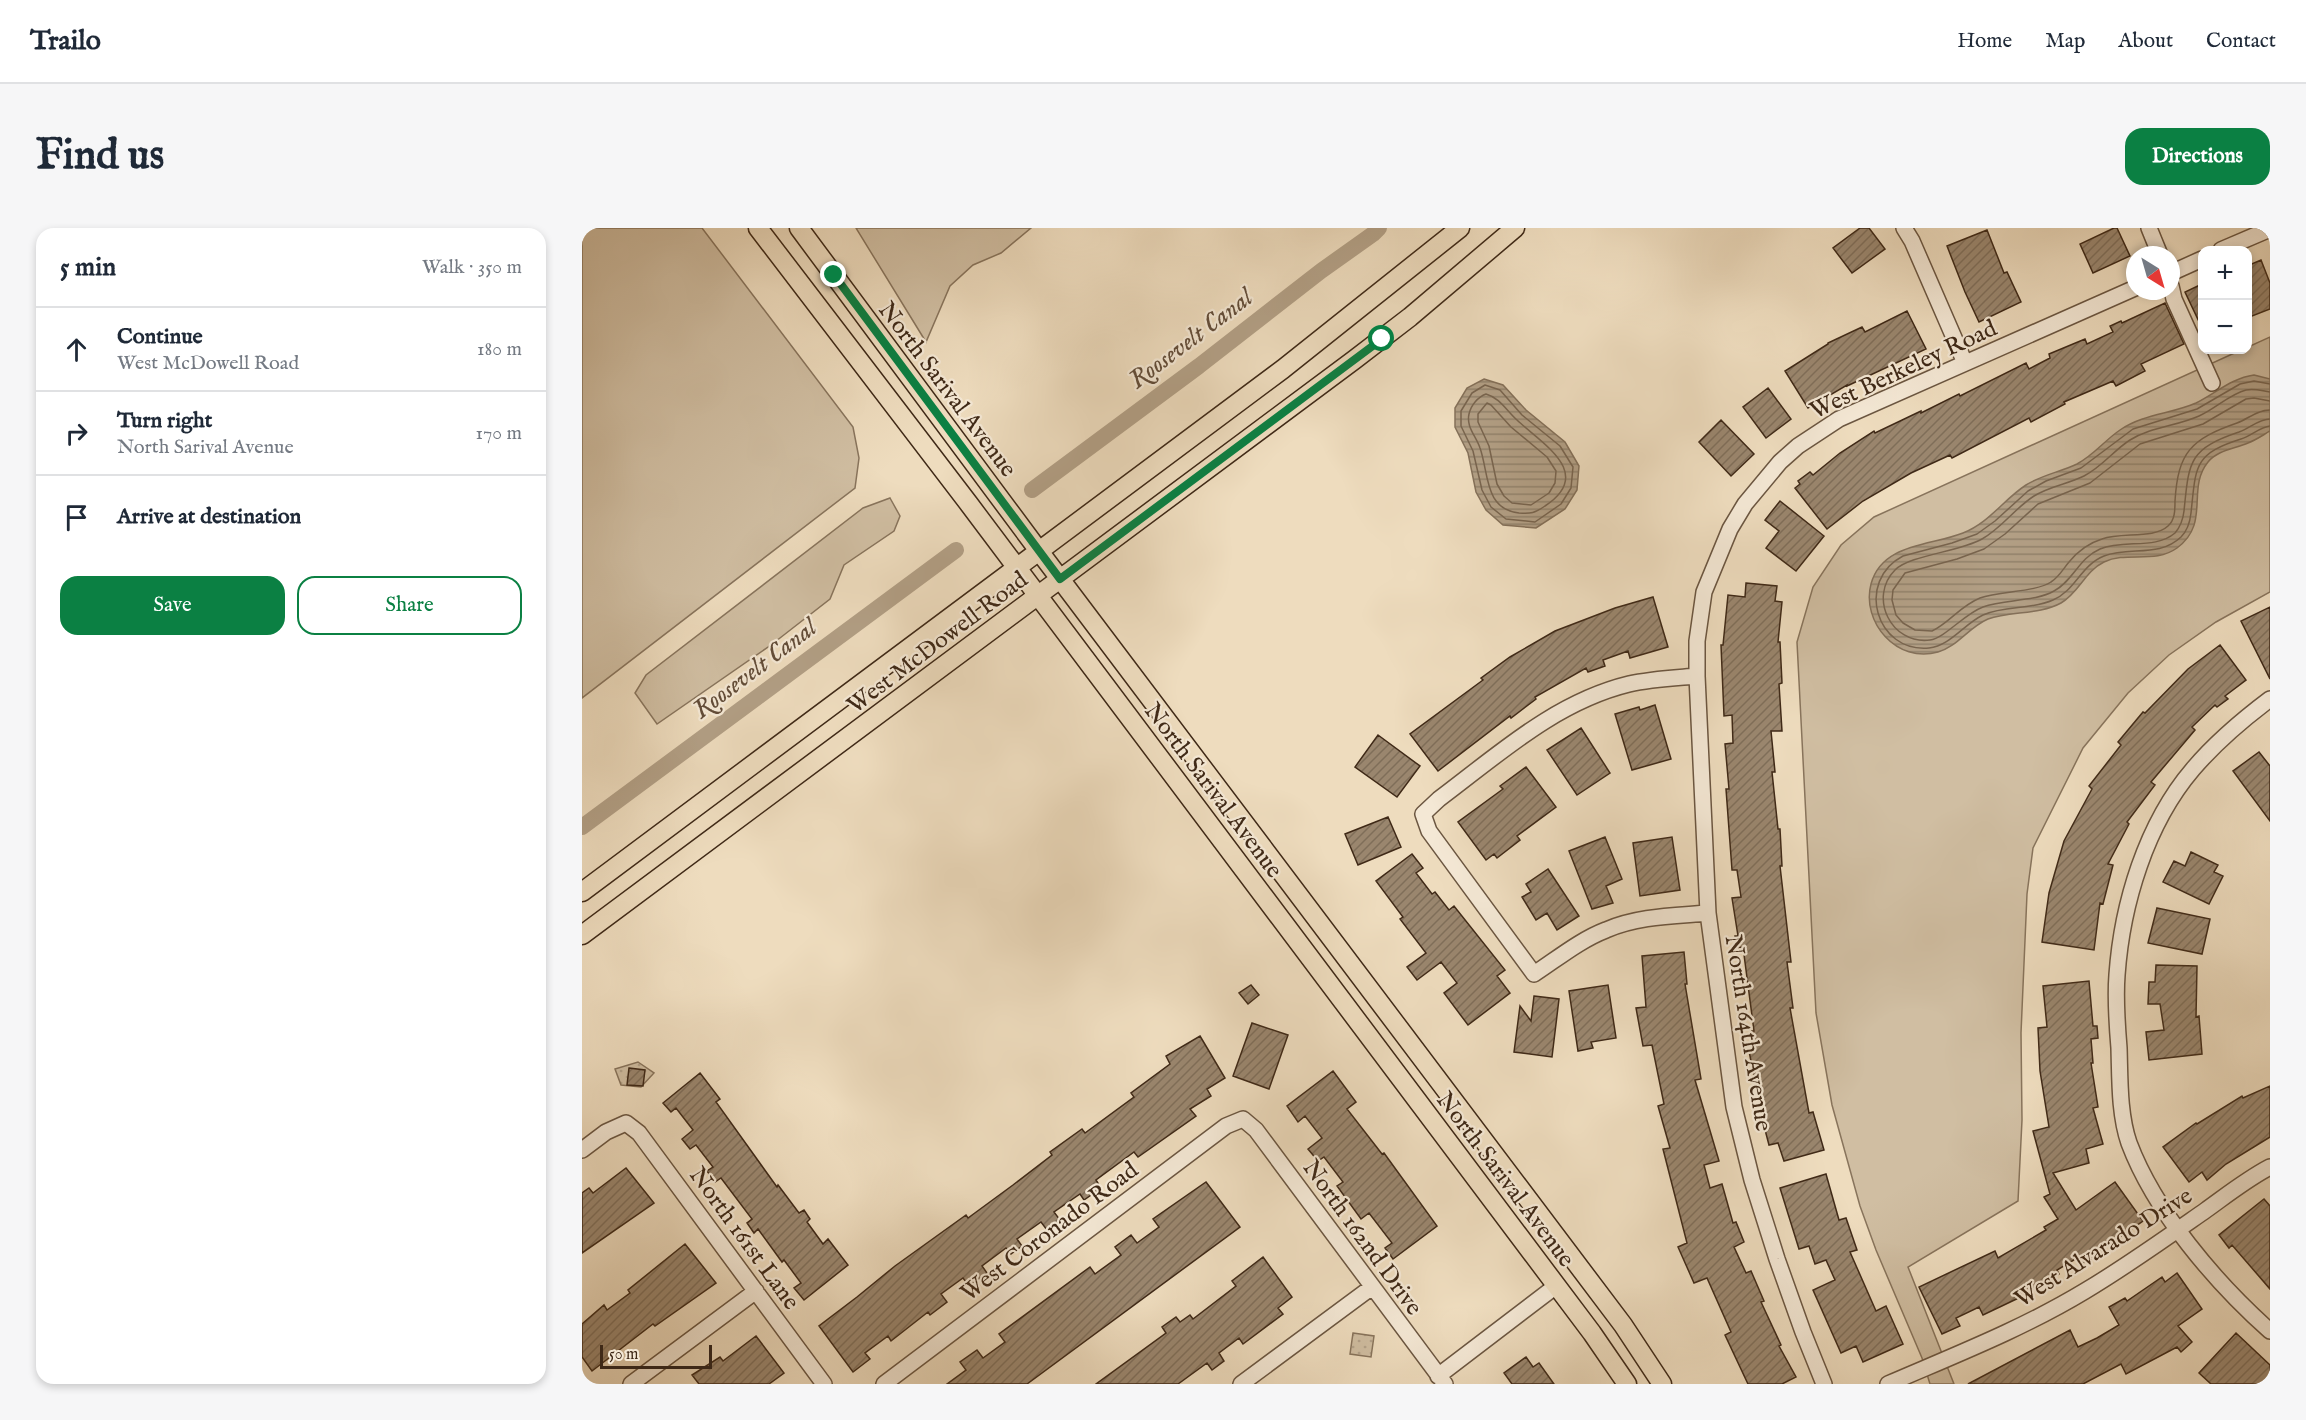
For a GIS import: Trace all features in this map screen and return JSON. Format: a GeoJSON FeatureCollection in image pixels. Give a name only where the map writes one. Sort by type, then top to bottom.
{"type":"FeatureCollection","features":[{"type":"Feature","properties":{"kind":"main road","name":"North Sarival Avenue"},"geometry":{"type":"LineString","coordinates":[[758,228],[1340,997],[1627,1384]]}},
{"type":"Feature","properties":{"kind":"main road","name":"North Sarival Avenue"},"geometry":{"type":"LineString","coordinates":[[800,228],[1060,579],[1623,1325],[1662,1384]]}},
{"type":"Feature","properties":{"kind":"main road","name":"West McDowell Road"},"geometry":{"type":"LineString","coordinates":[[582,892],[1340,326],[1460,228]]}},
{"type":"Feature","properties":{"kind":"main road","name":"West McDowell Road"},"geometry":{"type":"LineString","coordinates":[[582,935],[1363,353],[1515,228]]}},
{"type":"Feature","properties":{"kind":"street"},"geometry":{"type":"LineString","coordinates":[[1904,228],[1912,241],[1965,363]]}},
{"type":"Feature","properties":{"kind":"street"},"geometry":{"type":"LineString","coordinates":[[2149,228],[2156,246]]}},
{"type":"Feature","properties":{"kind":"street"},"geometry":{"type":"LineString","coordinates":[[2230,246],[2270,229]]}},
{"type":"Feature","properties":{"kind":"street"},"geometry":{"type":"LineString","coordinates":[[2180,269],[2198,261]]}},
{"type":"Feature","properties":{"kind":"street","name":"West Berkeley Road"},"geometry":{"type":"LineString","coordinates":[[1697,676],[1699,615],[1704,592],[1730,529],[1745,504],[1765,479],[1798,446],[1839,419],[2126,292]]}},
{"type":"Feature","properties":{"kind":"street"},"geometry":{"type":"LineString","coordinates":[[2175,300],[2212,383]]}},
{"type":"Feature","properties":{"kind":"street"},"geometry":{"type":"LineString","coordinates":[[1697,676],[1630,684],[1583,699],[1541,723],[1439,799],[1423,814],[1429,831],[1534,974],[1582,942],[1615,926],[1642,919],[1708,913]]}},
{"type":"Feature","properties":{"kind":"street","name":"North 164th Avenue"},"geometry":{"type":"LineString","coordinates":[[1697,676],[1708,913],[1734,1107],[1752,1180],[1799,1322],[1824,1384]]}},
{"type":"Feature","properties":{"kind":"street"},"geometry":{"type":"LineString","coordinates":[[2270,699],[2245,717],[2214,745],[2191,771],[2173,797],[2143,858],[2135,880],[2122,931],[2116,978],[2121,1093],[2128,1140],[2143,1174],[2178,1229],[2226,1290],[2270,1331]]}},
{"type":"Feature","properties":{"kind":"street","name":"North 162nd Drive"},"geometry":{"type":"LineString","coordinates":[[1243,1119],[1256,1130],[1441,1380]]}},
{"type":"Feature","properties":{"kind":"street","name":"West Coronado Road"},"geometry":{"type":"LineString","coordinates":[[884,1384],[1226,1126],[1243,1119]]}},
{"type":"Feature","properties":{"kind":"street","name":"North 161st Lane"},"geometry":{"type":"LineString","coordinates":[[582,1150],[606,1132],[626,1123],[639,1133],[824,1384]]}},
{"type":"Feature","properties":{"kind":"street","name":"West Alvarado Drive"},"geometry":{"type":"LineString","coordinates":[[1888,1384],[2035,1319],[2100,1282],[2247,1180],[2270,1167]]}},
{"type":"Feature","properties":{"kind":"street"},"geometry":{"type":"LineString","coordinates":[[1441,1380],[1556,1286]]}},
{"type":"Feature","properties":{"kind":"street"},"geometry":{"type":"LineString","coordinates":[[1241,1384],[1372,1287]]}},
{"type":"Feature","properties":{"kind":"street"},"geometry":{"type":"LineString","coordinates":[[631,1384],[756,1291]]}},
{"type":"Feature","properties":{"kind":"shaded area"},"geometry":{"type":"Polygon","coordinates":[[[582,228],[702,228],[853,427],[859,458],[855,488],[582,698],[582,228]]]}},
{"type":"Feature","properties":{"kind":"shaded area"},"geometry":{"type":"Polygon","coordinates":[[[856,228],[1031,228],[1001,253],[973,265],[950,286],[926,342],[856,228]]]}},
{"type":"Feature","properties":{"kind":"shaded area"},"geometry":{"type":"Polygon","coordinates":[[[2270,337],[2270,592],[2216,622],[2169,655],[2128,693],[2083,748],[2033,848],[2027,894],[2021,1033],[2022,1120],[2018,1201],[1908,1267],[1954,1384],[1930,1384],[1922,1358],[1876,1250],[1860,1206],[1832,1105],[1816,1013],[1797,642],[1813,587],[1841,545],[1874,517],[2232,354],[2252,354],[2252,345],[2270,337]]]}},
{"type":"Feature","properties":{"kind":"shaded area"},"geometry":{"type":"Polygon","coordinates":[[[890,498],[900,516],[894,531],[844,565],[830,599],[771,645],[657,724],[635,693],[646,675],[863,508],[890,498]]]}},
{"type":"Feature","properties":{"kind":"shaded area"},"geometry":{"type":"Polygon","coordinates":[[[638,1062],[654,1073],[641,1087],[621,1085],[615,1069],[638,1062]]]}},
{"type":"Feature","properties":{"kind":"shaded area"},"geometry":{"type":"Polygon","coordinates":[[[1353,1333],[1374,1336],[1371,1357],[1350,1354],[1353,1333]]]}},
{"type":"Feature","properties":{"kind":"water"},"geometry":{"type":"Polygon","coordinates":[[[2254,375],[2270,379],[2270,431],[2251,442],[2221,452],[2208,462],[2199,483],[2193,528],[2177,548],[2168,553],[2150,557],[2122,557],[2104,562],[2097,566],[2073,594],[2061,603],[2044,609],[1988,619],[1951,646],[1938,652],[1923,654],[1909,652],[1896,646],[1885,637],[1871,612],[1869,598],[1871,584],[1877,571],[1897,553],[1972,529],[2026,485],[2077,464],[2129,425],[2196,403],[2231,383],[2254,375]]]}},
{"type":"Feature","properties":{"kind":"water"},"geometry":{"type":"Polygon","coordinates":[[[1484,379],[1503,385],[1526,410],[1565,442],[1579,466],[1577,490],[1565,509],[1536,528],[1503,525],[1486,510],[1476,492],[1468,453],[1455,427],[1455,408],[1467,388],[1484,379]]]}},
{"type":"Feature","properties":{"kind":"building"},"geometry":{"type":"Polygon","coordinates":[[[1860,228],[1869,228],[1885,249],[1852,273],[1833,248],[1860,228]]]}},
{"type":"Feature","properties":{"kind":"building"},"geometry":{"type":"Polygon","coordinates":[[[2117,228],[2126,247],[2126,258],[2093,273],[2080,244],[2117,228]]]}},
{"type":"Feature","properties":{"kind":"building"},"geometry":{"type":"Polygon","coordinates":[[[1987,230],[2004,273],[2007,272],[2021,302],[1979,322],[1947,246],[1987,230]]]}},
{"type":"Feature","properties":{"kind":"building"},"geometry":{"type":"Polygon","coordinates":[[[2261,260],[2270,283],[2270,309],[2252,316],[2252,300],[2252,264],[2261,260]]]}},
{"type":"Feature","properties":{"kind":"building"},"geometry":{"type":"Polygon","coordinates":[[[2198,286],[2198,320],[2185,292],[2198,286]]]}},
{"type":"Feature","properties":{"kind":"building"},"geometry":{"type":"Polygon","coordinates":[[[2165,303],[2184,344],[2141,364],[2145,371],[2116,386],[2113,381],[2064,402],[2065,404],[2031,422],[2029,418],[1952,458],[1950,455],[1911,473],[1863,501],[1827,529],[1795,488],[1800,484],[1798,481],[1810,472],[1813,475],[1840,453],[1874,431],[1875,433],[1921,411],[1921,413],[1959,394],[1960,396],[2026,363],[2029,369],[2050,358],[2049,354],[2085,339],[2087,344],[2113,332],[2110,326],[2121,321],[2122,323],[2165,303]]]}},
{"type":"Feature","properties":{"kind":"building"},"geometry":{"type":"Polygon","coordinates":[[[1907,311],[1926,349],[1847,385],[1808,408],[1785,371],[1828,343],[1862,327],[1865,332],[1907,311]]]}},
{"type":"Feature","properties":{"kind":"building"},"geometry":{"type":"Polygon","coordinates":[[[1768,388],[1791,419],[1766,438],[1743,407],[1768,388]]]}},
{"type":"Feature","properties":{"kind":"building"},"geometry":{"type":"Polygon","coordinates":[[[1721,420],[1754,454],[1731,476],[1699,442],[1721,420]]]}},
{"type":"Feature","properties":{"kind":"building"},"geometry":{"type":"Polygon","coordinates":[[[1780,501],[1824,536],[1796,571],[1766,548],[1779,531],[1765,520],[1780,501]]]}},
{"type":"Feature","properties":{"kind":"building"},"geometry":{"type":"Polygon","coordinates":[[[1746,583],[1777,586],[1775,601],[1782,602],[1778,642],[1780,642],[1782,683],[1779,684],[1782,731],[1771,731],[1775,772],[1772,772],[1778,829],[1780,829],[1782,866],[1780,866],[1791,962],[1787,962],[1793,1008],[1790,1008],[1809,1113],[1813,1112],[1824,1150],[1784,1161],[1778,1143],[1769,1145],[1763,1122],[1749,1051],[1755,1050],[1752,1031],[1754,1031],[1743,947],[1736,948],[1735,936],[1738,936],[1732,898],[1741,897],[1737,870],[1732,870],[1725,744],[1733,743],[1732,715],[1724,716],[1721,645],[1723,645],[1728,595],[1745,597],[1746,583]]]}},
{"type":"Feature","properties":{"kind":"building"},"geometry":{"type":"Polygon","coordinates":[[[1653,597],[1668,647],[1630,658],[1628,651],[1603,660],[1605,666],[1588,672],[1586,668],[1535,697],[1536,699],[1438,771],[1410,734],[1510,657],[1555,631],[1615,608],[1653,597]]]}},
{"type":"Feature","properties":{"kind":"building"},"geometry":{"type":"Polygon","coordinates":[[[2270,607],[2270,679],[2241,621],[2270,607]]]}},
{"type":"Feature","properties":{"kind":"building"},"geometry":{"type":"Polygon","coordinates":[[[2220,645],[2246,680],[2225,696],[2228,699],[2217,707],[2215,705],[2192,727],[2195,730],[2151,782],[2155,785],[2127,822],[2129,824],[2108,864],[2113,865],[2103,904],[2100,903],[2094,950],[2042,942],[2049,893],[2064,841],[2092,789],[2089,786],[2121,745],[2118,742],[2143,712],[2145,713],[2188,669],[2220,645]]]}},
{"type":"Feature","properties":{"kind":"building"},"geometry":{"type":"Polygon","coordinates":[[[1655,705],[1671,759],[1632,770],[1615,714],[1655,705]]]}},
{"type":"Feature","properties":{"kind":"building"},"geometry":{"type":"Polygon","coordinates":[[[1581,728],[1610,773],[1577,795],[1547,750],[1581,728]]]}},
{"type":"Feature","properties":{"kind":"building"},"geometry":{"type":"Polygon","coordinates":[[[1378,735],[1420,766],[1397,797],[1355,767],[1378,735]]]}},
{"type":"Feature","properties":{"kind":"building"},"geometry":{"type":"Polygon","coordinates":[[[2259,752],[2270,766],[2270,821],[2233,771],[2259,752]]]}},
{"type":"Feature","properties":{"kind":"building"},"geometry":{"type":"Polygon","coordinates":[[[1526,767],[1556,807],[1517,836],[1520,840],[1497,858],[1494,854],[1486,860],[1458,822],[1503,789],[1500,786],[1526,767]]]}},
{"type":"Feature","properties":{"kind":"building"},"geometry":{"type":"Polygon","coordinates":[[[1388,817],[1401,847],[1358,865],[1345,834],[1388,817]]]}},
{"type":"Feature","properties":{"kind":"building"},"geometry":{"type":"Polygon","coordinates":[[[1605,837],[1622,879],[1606,886],[1613,903],[1592,909],[1569,851],[1605,837]]]}},
{"type":"Feature","properties":{"kind":"building"},"geometry":{"type":"Polygon","coordinates":[[[1672,837],[1680,890],[1640,896],[1633,843],[1672,837]]]}},
{"type":"Feature","properties":{"kind":"building"},"geometry":{"type":"Polygon","coordinates":[[[2191,852],[2218,865],[2214,872],[2223,876],[2209,904],[2163,882],[2174,861],[2185,866],[2191,852]]]}},
{"type":"Feature","properties":{"kind":"building"},"geometry":{"type":"Polygon","coordinates":[[[1412,854],[1423,868],[1416,873],[1432,894],[1435,892],[1449,910],[1454,906],[1505,970],[1497,976],[1510,993],[1468,1025],[1444,993],[1457,983],[1441,962],[1417,980],[1407,967],[1426,953],[1400,919],[1403,917],[1376,881],[1412,854]]]}},
{"type":"Feature","properties":{"kind":"building"},"geometry":{"type":"Polygon","coordinates":[[[1548,869],[1579,916],[1557,930],[1547,913],[1536,920],[1522,897],[1531,892],[1526,884],[1548,869]]]}},
{"type":"Feature","properties":{"kind":"building"},"geometry":{"type":"Polygon","coordinates":[[[2157,908],[2210,919],[2202,954],[2148,943],[2157,908]]]}},
{"type":"Feature","properties":{"kind":"building"},"geometry":{"type":"Polygon","coordinates":[[[1684,952],[1687,984],[1685,984],[1701,1079],[1695,1080],[1719,1161],[1704,1165],[1710,1188],[1722,1184],[1733,1223],[1736,1222],[1744,1242],[1734,1247],[1746,1273],[1751,1271],[1764,1301],[1761,1302],[1781,1345],[1779,1346],[1796,1377],[1782,1384],[1748,1384],[1725,1335],[1731,1332],[1707,1278],[1694,1283],[1678,1247],[1687,1243],[1663,1149],[1670,1148],[1658,1106],[1664,1104],[1652,1045],[1643,1046],[1636,1008],[1646,1007],[1642,956],[1684,952]]]}},
{"type":"Feature","properties":{"kind":"building"},"geometry":{"type":"Polygon","coordinates":[[[2156,965],[2197,966],[2196,1017],[2199,1016],[2202,1054],[2149,1060],[2146,1032],[2164,1030],[2160,1004],[2148,1004],[2149,982],[2155,982],[2156,965]]]}},
{"type":"Feature","properties":{"kind":"building"},"geometry":{"type":"Polygon","coordinates":[[[2089,981],[2093,1026],[2097,1026],[2098,1038],[2091,1039],[2093,1063],[2091,1063],[2098,1107],[2093,1108],[2103,1144],[2086,1149],[2089,1163],[2053,1173],[2076,1210],[2115,1182],[2143,1221],[2101,1250],[2102,1253],[2081,1264],[2077,1258],[2057,1270],[2059,1274],[2027,1294],[1983,1315],[1979,1307],[1956,1318],[1960,1326],[1942,1334],[1919,1287],[1995,1251],[1998,1258],[2046,1230],[2044,1227],[2058,1219],[2044,1197],[2050,1194],[2033,1131],[2049,1127],[2040,1071],[2038,1028],[2047,1027],[2043,986],[2089,981]]]}},
{"type":"Feature","properties":{"kind":"building"},"geometry":{"type":"Polygon","coordinates":[[[1251,985],[1259,995],[1248,1004],[1239,993],[1251,985]]]}},
{"type":"Feature","properties":{"kind":"building"},"geometry":{"type":"Polygon","coordinates":[[[1608,985],[1616,1038],[1591,1042],[1593,1048],[1578,1051],[1569,991],[1608,985]]]}},
{"type":"Feature","properties":{"kind":"building"},"geometry":{"type":"Polygon","coordinates":[[[1534,996],[1559,999],[1552,1057],[1514,1052],[1520,1006],[1531,1021],[1534,996]]]}},
{"type":"Feature","properties":{"kind":"building"},"geometry":{"type":"Polygon","coordinates":[[[1252,1023],[1288,1035],[1269,1089],[1233,1076],[1252,1023]]]}},
{"type":"Feature","properties":{"kind":"building"},"geometry":{"type":"Polygon","coordinates":[[[1200,1036],[1225,1078],[1207,1089],[1211,1096],[1190,1109],[1196,1116],[1138,1157],[1134,1152],[1096,1180],[1101,1188],[1084,1200],[1080,1194],[1054,1212],[1060,1220],[1047,1230],[1041,1222],[1017,1239],[1022,1246],[1011,1254],[1006,1248],[982,1266],[987,1273],[969,1286],[963,1278],[941,1294],[947,1302],[930,1315],[928,1312],[891,1341],[888,1336],[865,1353],[870,1359],[853,1372],[819,1326],[895,1266],[966,1215],[968,1218],[1013,1185],[1052,1155],[1050,1152],[1082,1129],[1085,1133],[1134,1097],[1131,1093],[1170,1064],[1166,1056],[1200,1036]]]}},
{"type":"Feature","properties":{"kind":"building"},"geometry":{"type":"Polygon","coordinates":[[[629,1068],[645,1070],[643,1086],[627,1085],[629,1068]]]}},
{"type":"Feature","properties":{"kind":"building"},"geometry":{"type":"Polygon","coordinates":[[[1333,1071],[1356,1102],[1347,1109],[1382,1154],[1384,1153],[1437,1226],[1393,1259],[1385,1248],[1392,1243],[1369,1213],[1361,1219],[1337,1186],[1343,1182],[1324,1157],[1318,1161],[1308,1149],[1322,1138],[1305,1116],[1298,1122],[1287,1106],[1333,1071]]]}},
{"type":"Feature","properties":{"kind":"building"},"geometry":{"type":"Polygon","coordinates":[[[700,1073],[720,1099],[716,1102],[777,1187],[778,1185],[799,1213],[804,1210],[810,1219],[807,1222],[823,1244],[828,1239],[848,1265],[804,1300],[794,1288],[801,1283],[784,1260],[782,1262],[758,1229],[754,1233],[747,1223],[752,1219],[721,1178],[715,1182],[707,1171],[713,1167],[696,1145],[690,1149],[682,1139],[693,1130],[676,1108],[671,1112],[663,1103],[700,1073]]]}},
{"type":"Feature","properties":{"kind":"building"},"geometry":{"type":"Polygon","coordinates":[[[2270,1086],[2270,1137],[2226,1164],[2207,1180],[2202,1172],[2189,1182],[2163,1147],[2196,1123],[2242,1096],[2243,1098],[2270,1086]]]}},
{"type":"Feature","properties":{"kind":"building"},"geometry":{"type":"Polygon","coordinates":[[[626,1168],[654,1203],[582,1253],[582,1193],[589,1188],[593,1193],[626,1168]]]}},
{"type":"Feature","properties":{"kind":"building"},"geometry":{"type":"Polygon","coordinates":[[[1826,1174],[1839,1220],[1846,1218],[1857,1250],[1850,1252],[1876,1311],[1886,1306],[1903,1344],[1863,1362],[1856,1346],[1841,1353],[1813,1290],[1835,1280],[1826,1260],[1815,1264],[1809,1246],[1799,1249],[1780,1188],[1826,1174]]]}},
{"type":"Feature","properties":{"kind":"building"},"geometry":{"type":"Polygon","coordinates":[[[1206,1182],[1240,1227],[1027,1384],[947,1384],[966,1370],[960,1362],[977,1350],[983,1358],[1005,1342],[999,1334],[1090,1267],[1095,1274],[1121,1255],[1115,1247],[1131,1235],[1137,1243],[1159,1227],[1153,1219],[1206,1182]]]}},
{"type":"Feature","properties":{"kind":"building"},"geometry":{"type":"Polygon","coordinates":[[[2264,1199],[2270,1206],[2270,1289],[2232,1245],[2229,1248],[2219,1235],[2264,1199]]]}},
{"type":"Feature","properties":{"kind":"building"},"geometry":{"type":"Polygon","coordinates":[[[685,1244],[716,1283],[655,1326],[653,1324],[592,1371],[582,1357],[582,1324],[604,1305],[607,1310],[630,1293],[628,1290],[685,1244]]]}},
{"type":"Feature","properties":{"kind":"building"},"geometry":{"type":"Polygon","coordinates":[[[1263,1257],[1292,1297],[1278,1308],[1283,1314],[1243,1344],[1239,1338],[1219,1353],[1224,1361],[1212,1370],[1207,1363],[1178,1384],[1096,1384],[1166,1333],[1162,1327],[1176,1317],[1180,1322],[1190,1315],[1193,1319],[1236,1286],[1232,1281],[1263,1257]]]}},
{"type":"Feature","properties":{"kind":"building"},"geometry":{"type":"Polygon","coordinates":[[[2177,1273],[2202,1309],[2178,1326],[2192,1342],[2181,1352],[2177,1347],[2126,1374],[2121,1364],[2083,1384],[1968,1384],[2070,1330],[2078,1347],[2097,1338],[2119,1325],[2109,1307],[2125,1298],[2127,1301],[2162,1277],[2165,1282],[2177,1273]]]}},
{"type":"Feature","properties":{"kind":"building"},"geometry":{"type":"Polygon","coordinates":[[[2236,1333],[2270,1365],[2270,1384],[2211,1384],[2199,1373],[2236,1333]]]}},
{"type":"Feature","properties":{"kind":"building"},"geometry":{"type":"Polygon","coordinates":[[[756,1336],[784,1373],[769,1384],[699,1384],[692,1375],[720,1357],[723,1361],[756,1336]]]}},
{"type":"Feature","properties":{"kind":"building"},"geometry":{"type":"Polygon","coordinates":[[[1526,1357],[1533,1367],[1539,1363],[1554,1384],[1512,1384],[1504,1373],[1526,1357]]]}},
{"type":"Feature","properties":{"kind":"waterway","name":"Roosevelt Canal"},"geometry":{"type":"LineString","coordinates":[[1032,490],[1379,228]]}},
{"type":"Feature","properties":{"kind":"waterway","name":"Roosevelt Canal"},"geometry":{"type":"LineString","coordinates":[[582,827],[956,550]]}},
{"type":"Feature","properties":{"kind":"route"},"geometry":{"type":"LineString","coordinates":[[834,275],[1060,579],[1382,339]]}}]}
